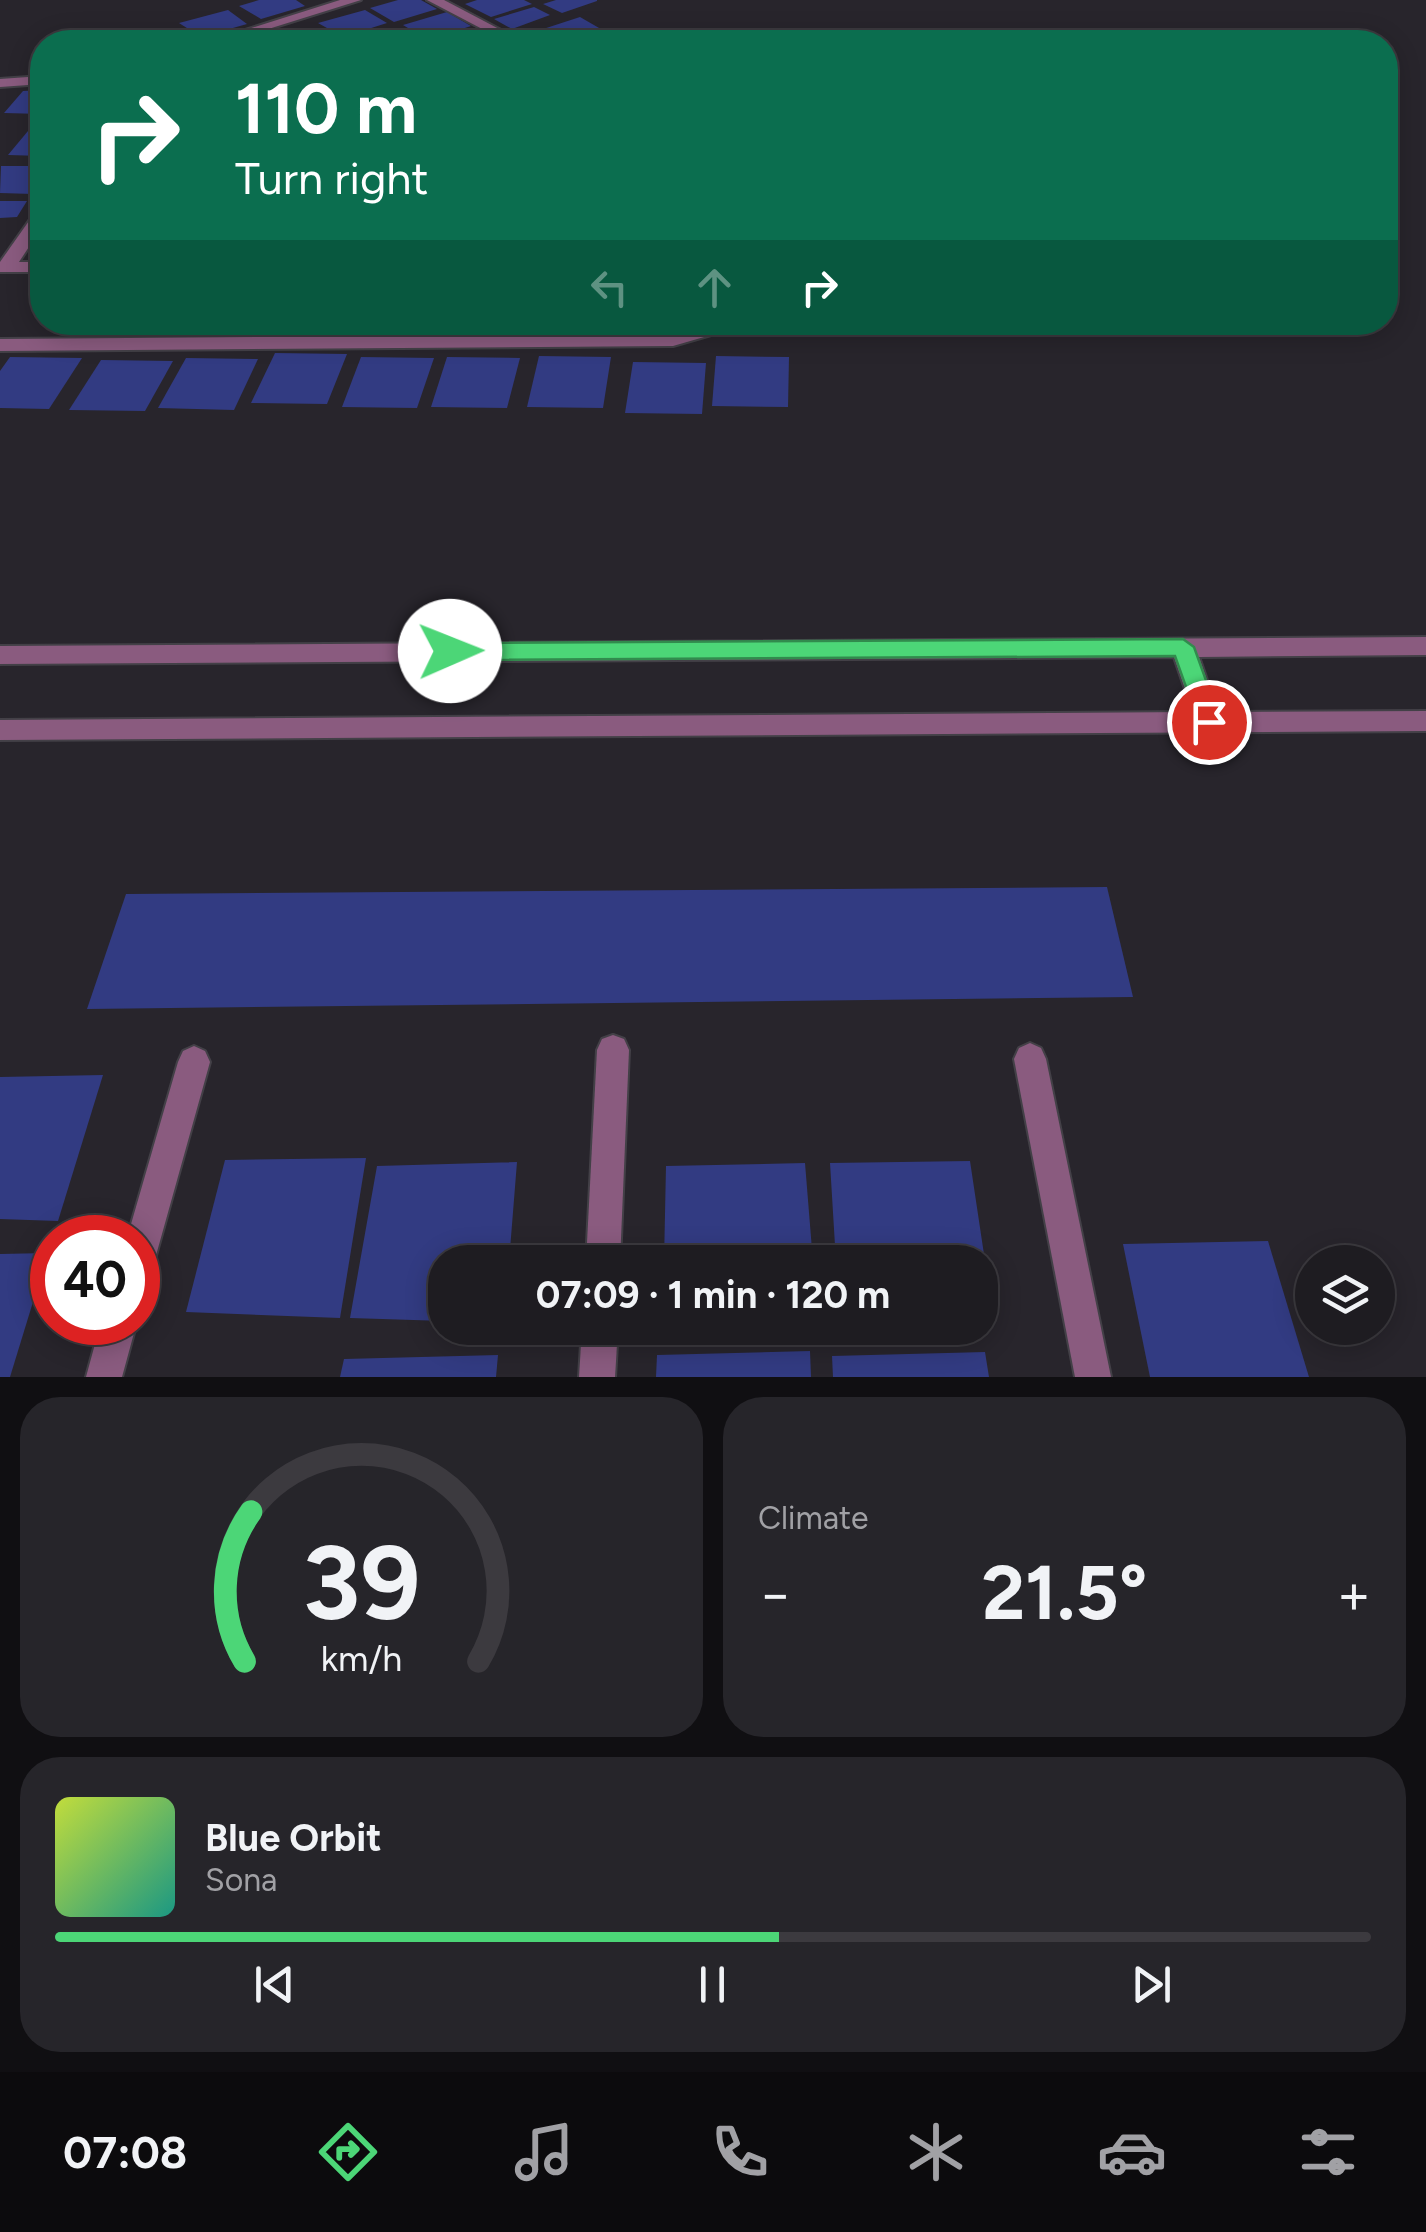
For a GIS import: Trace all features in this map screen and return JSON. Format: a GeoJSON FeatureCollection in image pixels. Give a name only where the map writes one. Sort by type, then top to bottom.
{"type":"FeatureCollection","features":[{"type":"Feature","properties":{"kind":"street"},"geometry":{"type":"LineString","coordinates":[[254,30],[354,0]]}},
{"type":"Feature","properties":{"kind":"street"},"geometry":{"type":"LineString","coordinates":[[434,0],[493,30]]}},
{"type":"Feature","properties":{"kind":"street"},"geometry":{"type":"LineString","coordinates":[[0,83],[30,81]]}},
{"type":"Feature","properties":{"kind":"street"},"geometry":{"type":"LineString","coordinates":[[4,267],[30,231]]}},
{"type":"Feature","properties":{"kind":"street"},"geometry":{"type":"LineString","coordinates":[[4,267],[30,267]]}},
{"type":"Feature","properties":{"kind":"street"},"geometry":{"type":"LineString","coordinates":[[353,342],[355,335]]}},
{"type":"Feature","properties":{"kind":"street"},"geometry":{"type":"LineString","coordinates":[[0,346],[353,342],[485,335]]}},
{"type":"Feature","properties":{"kind":"street"},"geometry":{"type":"LineString","coordinates":[[591,335],[673,340],[688,335]]}},
{"type":"Feature","properties":{"kind":"street"},"geometry":{"type":"LineString","coordinates":[[0,654],[1426,646]]}},
{"type":"Feature","properties":{"kind":"street"},"geometry":{"type":"LineString","coordinates":[[1183,647],[1209,722]]}},
{"type":"Feature","properties":{"kind":"street"},"geometry":{"type":"LineString","coordinates":[[0,730],[1426,721]]}},
{"type":"Feature","properties":{"kind":"street"},"geometry":{"type":"LineString","coordinates":[[604,1245],[613,1050]]}},
{"type":"Feature","properties":{"kind":"street"},"geometry":{"type":"LineString","coordinates":[[1030,1059],[1093,1377]]}},
{"type":"Feature","properties":{"kind":"street"},"geometry":{"type":"LineString","coordinates":[[151,1215],[194,1062]]}},
{"type":"Feature","properties":{"kind":"street"},"geometry":{"type":"LineString","coordinates":[[104,1377],[113,1345]]}},
{"type":"Feature","properties":{"kind":"street"},"geometry":{"type":"LineString","coordinates":[[598,1377],[599,1345]]}},
{"type":"Feature","properties":{"kind":"building"},"geometry":{"type":"Polygon","coordinates":[[[259,0],[296,0],[305,6],[261,19],[239,6],[259,0]]]}},
{"type":"Feature","properties":{"kind":"building"},"geometry":{"type":"Polygon","coordinates":[[[398,0],[421,0],[437,9],[394,22],[370,8],[398,0]]]}},
{"type":"Feature","properties":{"kind":"building"},"geometry":{"type":"Polygon","coordinates":[[[477,0],[524,0],[532,4],[491,17],[465,4],[477,0]]]}},
{"type":"Feature","properties":{"kind":"building"},"geometry":{"type":"Polygon","coordinates":[[[556,0],[597,1],[562,13],[543,4],[556,0]]]}},
{"type":"Feature","properties":{"kind":"building"},"geometry":{"type":"Polygon","coordinates":[[[534,7],[550,15],[512,29],[494,19],[534,7]]]}},
{"type":"Feature","properties":{"kind":"building"},"geometry":{"type":"Polygon","coordinates":[[[228,10],[247,24],[226,30],[190,30],[179,23],[228,10]]]}},
{"type":"Feature","properties":{"kind":"building"},"geometry":{"type":"Polygon","coordinates":[[[365,10],[387,23],[365,30],[330,30],[318,23],[365,10]]]}},
{"type":"Feature","properties":{"kind":"building"},"geometry":{"type":"Polygon","coordinates":[[[447,12],[471,26],[459,30],[411,30],[403,25],[447,12]]]}},
{"type":"Feature","properties":{"kind":"building"},"geometry":{"type":"Polygon","coordinates":[[[580,17],[603,30],[540,30],[580,17]]]}},
{"type":"Feature","properties":{"kind":"building"},"geometry":{"type":"Polygon","coordinates":[[[23,91],[30,91],[30,114],[4,113],[23,91]]]}},
{"type":"Feature","properties":{"kind":"building"},"geometry":{"type":"Polygon","coordinates":[[[28,131],[30,131],[30,156],[8,155],[28,131]]]}},
{"type":"Feature","properties":{"kind":"building"},"geometry":{"type":"Polygon","coordinates":[[[1,166],[30,166],[30,194],[0,193],[1,166]]]}},
{"type":"Feature","properties":{"kind":"building"},"geometry":{"type":"Polygon","coordinates":[[[0,201],[27,201],[17,217],[0,218],[0,201]]]}},
{"type":"Feature","properties":{"kind":"building"},"geometry":{"type":"Polygon","coordinates":[[[275,353],[347,354],[327,404],[251,403],[275,353]]]}},
{"type":"Feature","properties":{"kind":"building"},"geometry":{"type":"Polygon","coordinates":[[[539,356],[611,357],[603,408],[527,407],[539,356]]]}},
{"type":"Feature","properties":{"kind":"building"},"geometry":{"type":"Polygon","coordinates":[[[716,356],[789,357],[788,407],[712,406],[716,356]]]}},
{"type":"Feature","properties":{"kind":"building"},"geometry":{"type":"Polygon","coordinates":[[[10,357],[82,358],[49,409],[0,408],[0,371],[10,357]]]}},
{"type":"Feature","properties":{"kind":"building"},"geometry":{"type":"Polygon","coordinates":[[[361,357],[434,358],[417,408],[342,407],[361,357]]]}},
{"type":"Feature","properties":{"kind":"building"},"geometry":{"type":"Polygon","coordinates":[[[447,357],[520,358],[507,408],[431,407],[447,357]]]}},
{"type":"Feature","properties":{"kind":"building"},"geometry":{"type":"Polygon","coordinates":[[[186,358],[258,359],[234,410],[158,408],[186,358]]]}},
{"type":"Feature","properties":{"kind":"building"},"geometry":{"type":"Polygon","coordinates":[[[101,360],[173,361],[145,411],[69,410],[101,360]]]}},
{"type":"Feature","properties":{"kind":"building"},"geometry":{"type":"Polygon","coordinates":[[[633,362],[706,363],[702,414],[625,413],[633,362]]]}},
{"type":"Feature","properties":{"kind":"building"},"geometry":{"type":"Polygon","coordinates":[[[1107,887],[1133,997],[87,1009],[126,894],[1107,887]]]}},
{"type":"Feature","properties":{"kind":"building"},"geometry":{"type":"Polygon","coordinates":[[[103,1075],[60,1215],[30,1215],[30,1220],[0,1219],[0,1077],[103,1075]]]}},
{"type":"Feature","properties":{"kind":"building"},"geometry":{"type":"Polygon","coordinates":[[[366,1158],[340,1318],[186,1312],[225,1160],[366,1158]]]}},
{"type":"Feature","properties":{"kind":"building"},"geometry":{"type":"Polygon","coordinates":[[[970,1161],[983,1245],[835,1245],[830,1163],[970,1161]]]}},
{"type":"Feature","properties":{"kind":"building"},"geometry":{"type":"Polygon","coordinates":[[[517,1162],[510,1245],[428,1245],[428,1320],[350,1318],[377,1166],[517,1162]]]}},
{"type":"Feature","properties":{"kind":"building"},"geometry":{"type":"Polygon","coordinates":[[[805,1163],[812,1245],[664,1245],[666,1166],[805,1163]]]}},
{"type":"Feature","properties":{"kind":"building"},"geometry":{"type":"Polygon","coordinates":[[[1268,1241],[1295,1331],[1295,1345],[1299,1345],[1309,1377],[1150,1377],[1123,1244],[1268,1241]]]}},
{"type":"Feature","properties":{"kind":"building"},"geometry":{"type":"Polygon","coordinates":[[[30,1253],[30,1312],[10,1377],[0,1377],[0,1254],[30,1253]]]}},
{"type":"Feature","properties":{"kind":"building"},"geometry":{"type":"Polygon","coordinates":[[[810,1351],[811,1377],[656,1377],[657,1355],[810,1351]]]}},
{"type":"Feature","properties":{"kind":"building"},"geometry":{"type":"Polygon","coordinates":[[[985,1352],[989,1377],[833,1377],[832,1356],[985,1352]]]}},
{"type":"Feature","properties":{"kind":"building"},"geometry":{"type":"Polygon","coordinates":[[[498,1355],[496,1377],[340,1377],[344,1359],[498,1355]]]}},
{"type":"Feature","properties":{"kind":"route"},"geometry":{"type":"LineString","coordinates":[[450,651],[1183,647],[1209,722]]}}]}
